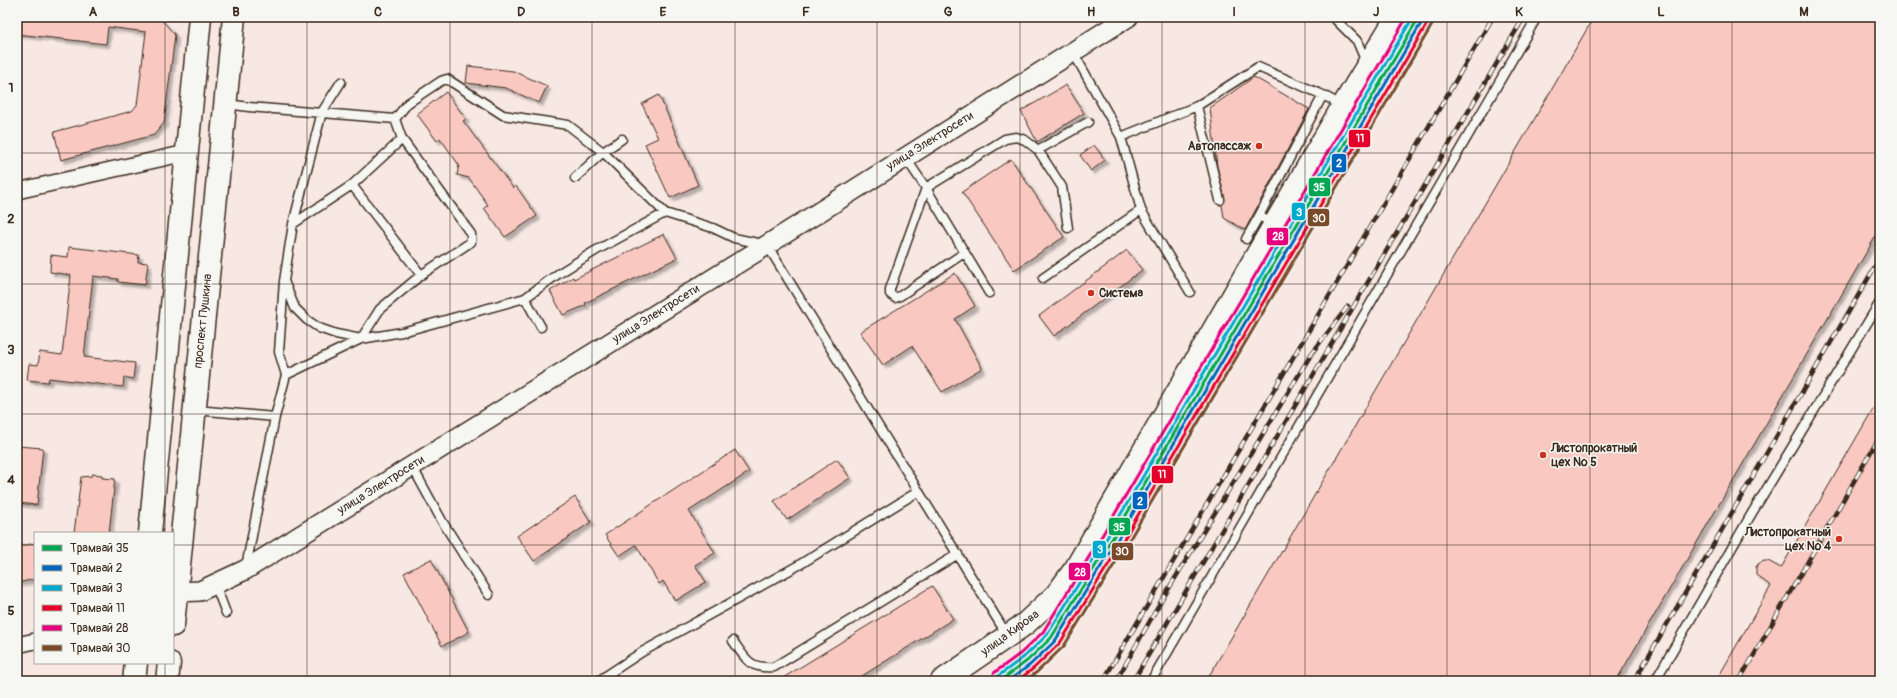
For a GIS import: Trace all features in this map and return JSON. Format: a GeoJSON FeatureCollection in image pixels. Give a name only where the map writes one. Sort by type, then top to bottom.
{"type":"FeatureCollection","features":[{"type":"Feature","properties":{"kind":"main road"},"geometry":{"type":"LineString","coordinates":[[150,532],[200,17]]}},
{"type":"Feature","properties":{"kind":"main road","name":"проспект Пушкина"},"geometry":{"type":"LineString","coordinates":[[174,617],[234,17]]}},
{"type":"Feature","properties":{"kind":"main road","name":"улица Кирова"},"geometry":{"type":"LineString","coordinates":[[942,681],[1008,636],[1040,612],[1076,568],[1267,221],[1343,106],[1397,17]]}},
{"type":"Feature","properties":{"kind":"main road"},"geometry":{"type":"LineString","coordinates":[[134,681],[136,664]]}},
{"type":"Feature","properties":{"kind":"main road"},"geometry":{"type":"LineString","coordinates":[[167,681],[169,664]]}},
{"type":"Feature","properties":{"kind":"street","name":"улица Электросети"},"geometry":{"type":"LineString","coordinates":[[177,592],[200,591],[246,570],[767,245],[902,155],[1128,17]]}},
{"type":"Feature","properties":{"kind":"street"},"geometry":{"type":"LineString","coordinates":[[17,191],[186,153]]}},
{"type":"Feature","properties":{"kind":"street"},"geometry":{"type":"LineString","coordinates":[[17,645],[34,641]]}},
{"type":"Feature","properties":{"kind":"lane"},"geometry":{"type":"LineString","coordinates":[[1333,17],[1357,41],[1368,66]]}},
{"type":"Feature","properties":{"kind":"lane"},"geometry":{"type":"LineString","coordinates":[[1151,681],[1537,17]]}},
{"type":"Feature","properties":{"kind":"lane"},"geometry":{"type":"LineString","coordinates":[[1072,51],[1121,137],[1141,210],[1190,292]]}},
{"type":"Feature","properties":{"kind":"lane"},"geometry":{"type":"LineString","coordinates":[[1121,137],[1197,106],[1258,67],[1323,95],[1343,106]]}},
{"type":"Feature","properties":{"kind":"lane"},"geometry":{"type":"LineString","coordinates":[[395,119],[408,103],[441,81],[447,79],[503,115],[568,125],[603,152],[665,213],[713,228],[734,238],[767,245],[1008,636]]}},
{"type":"Feature","properties":{"kind":"lane"},"geometry":{"type":"LineString","coordinates":[[246,570],[275,417],[286,375],[279,352],[284,282],[294,224],[322,112],[341,82]]}},
{"type":"Feature","properties":{"kind":"lane"},"geometry":{"type":"LineString","coordinates":[[1246,239],[1267,221],[1323,95]]}},
{"type":"Feature","properties":{"kind":"lane"},"geometry":{"type":"LineString","coordinates":[[226,104],[395,119]]}},
{"type":"Feature","properties":{"kind":"lane"},"geometry":{"type":"LineString","coordinates":[[1197,106],[1220,200]]}},
{"type":"Feature","properties":{"kind":"lane"},"geometry":{"type":"LineString","coordinates":[[361,339],[380,309],[421,275],[469,244],[472,236],[402,139],[395,119]]}},
{"type":"Feature","properties":{"kind":"lane"},"geometry":{"type":"LineString","coordinates":[[1038,150],[1088,122]]}},
{"type":"Feature","properties":{"kind":"lane"},"geometry":{"type":"LineString","coordinates":[[964,253],[900,296],[895,298],[890,294],[890,288],[926,188],[1005,139],[1016,137],[1025,140],[1038,150],[1062,187],[1068,228]]}},
{"type":"Feature","properties":{"kind":"lane"},"geometry":{"type":"LineString","coordinates":[[294,224],[352,185],[402,139]]}},
{"type":"Feature","properties":{"kind":"lane"},"geometry":{"type":"LineString","coordinates":[[575,178],[603,152],[622,139]]}},
{"type":"Feature","properties":{"kind":"lane"},"geometry":{"type":"LineString","coordinates":[[902,155],[926,188],[988,293]]}},
{"type":"Feature","properties":{"kind":"lane"},"geometry":{"type":"LineString","coordinates":[[352,185],[421,275]]}},
{"type":"Feature","properties":{"kind":"lane"},"geometry":{"type":"LineString","coordinates":[[1043,278],[1141,210]]}},
{"type":"Feature","properties":{"kind":"lane"},"geometry":{"type":"LineString","coordinates":[[286,375],[361,339],[402,332],[525,298],[558,274],[665,213]]}},
{"type":"Feature","properties":{"kind":"lane"},"geometry":{"type":"LineString","coordinates":[[284,282],[295,308],[307,320],[319,328],[336,334],[361,339]]}},
{"type":"Feature","properties":{"kind":"lane"},"geometry":{"type":"LineString","coordinates":[[525,298],[541,327]]}},
{"type":"Feature","properties":{"kind":"lane"},"geometry":{"type":"LineString","coordinates":[[1655,681],[1752,513],[1880,302]]}},
{"type":"Feature","properties":{"kind":"lane"},"geometry":{"type":"LineString","coordinates":[[194,410],[275,417]]}},
{"type":"Feature","properties":{"kind":"lane"},"geometry":{"type":"LineString","coordinates":[[412,466],[442,521],[489,596]]}},
{"type":"Feature","properties":{"kind":"lane"},"geometry":{"type":"LineString","coordinates":[[598,681],[642,652],[800,565],[919,491]]}},
{"type":"Feature","properties":{"kind":"lane"},"geometry":{"type":"LineString","coordinates":[[733,641],[748,663],[761,668],[774,667],[958,554]]}},
{"type":"Feature","properties":{"kind":"lane"},"geometry":{"type":"LineString","coordinates":[[215,584],[226,613]]}},
{"type":"Feature","properties":{"kind":"building"},"geometry":{"type":"Polygon","coordinates":[[[17,17],[141,17],[161,19],[175,35],[164,123],[154,135],[61,160],[54,132],[132,111],[137,105],[146,32],[108,27],[106,44],[17,34],[17,17]]]}},
{"type":"Feature","properties":{"kind":"building","name":"Листопрокатный цех № 5"},"geometry":{"type":"Polygon","coordinates":[[[1594,17],[1880,17],[1880,229],[1616,681],[1206,681],[1594,17]]]}},
{"type":"Feature","properties":{"kind":"building"},"geometry":{"type":"Polygon","coordinates":[[[468,66],[513,71],[547,86],[539,103],[506,88],[466,83],[468,66]]]}},
{"type":"Feature","properties":{"kind":"building"},"geometry":{"type":"Polygon","coordinates":[[[1254,77],[1309,109],[1245,230],[1224,218],[1222,205],[1225,199],[1217,166],[1210,108],[1254,77]]]}},
{"type":"Feature","properties":{"kind":"building"},"geometry":{"type":"Polygon","coordinates":[[[1066,85],[1084,113],[1037,142],[1021,111],[1066,85]]]}},
{"type":"Feature","properties":{"kind":"building"},"geometry":{"type":"Polygon","coordinates":[[[446,92],[466,119],[463,121],[513,188],[516,186],[537,216],[505,237],[484,208],[488,205],[469,178],[457,175],[459,165],[440,138],[437,141],[417,114],[446,92]]]}},
{"type":"Feature","properties":{"kind":"building"},"geometry":{"type":"Polygon","coordinates":[[[659,95],[698,185],[670,198],[645,144],[658,138],[642,104],[659,95]]]}},
{"type":"Feature","properties":{"kind":"building"},"geometry":{"type":"Polygon","coordinates":[[[1094,145],[1105,160],[1091,171],[1080,155],[1094,145]]]}},
{"type":"Feature","properties":{"kind":"building"},"geometry":{"type":"Polygon","coordinates":[[[1011,159],[1064,237],[1014,270],[962,192],[1011,159]]]}},
{"type":"Feature","properties":{"kind":"building"},"geometry":{"type":"Polygon","coordinates":[[[664,234],[677,258],[585,303],[586,305],[563,315],[550,291],[573,277],[574,279],[664,234]]]}},
{"type":"Feature","properties":{"kind":"building"},"geometry":{"type":"Polygon","coordinates":[[[69,247],[139,255],[138,262],[148,263],[145,285],[118,282],[118,279],[93,276],[84,357],[135,363],[133,379],[124,377],[123,387],[49,378],[48,382],[27,380],[29,364],[38,365],[40,352],[62,355],[71,275],[50,272],[51,255],[68,257],[69,247]]]}},
{"type":"Feature","properties":{"kind":"building","name":"Система"},"geometry":{"type":"Polygon","coordinates":[[[1127,250],[1142,270],[1054,336],[1039,316],[1127,250]]]}},
{"type":"Feature","properties":{"kind":"building"},"geometry":{"type":"Polygon","coordinates":[[[955,273],[975,306],[955,319],[982,368],[942,392],[912,346],[883,365],[860,332],[955,273]]]}},
{"type":"Feature","properties":{"kind":"building","name":"Листопрокатный цех № 4"},"geometry":{"type":"Polygon","coordinates":[[[1880,397],[1880,681],[1716,681],[1771,586],[1756,575],[1756,567],[1764,561],[1768,561],[1781,568],[1880,397]]]}},
{"type":"Feature","properties":{"kind":"building"},"geometry":{"type":"Polygon","coordinates":[[[17,446],[43,448],[37,505],[17,503],[17,446]]]}},
{"type":"Feature","properties":{"kind":"building"},"geometry":{"type":"Polygon","coordinates":[[[735,450],[749,472],[689,511],[715,553],[695,565],[706,582],[675,601],[663,581],[659,584],[636,545],[619,556],[605,535],[735,450]]]}},
{"type":"Feature","properties":{"kind":"building"},"geometry":{"type":"Polygon","coordinates":[[[837,459],[850,478],[787,520],[774,501],[837,459]]]}},
{"type":"Feature","properties":{"kind":"building"},"geometry":{"type":"Polygon","coordinates":[[[92,474],[102,475],[102,478],[115,479],[109,532],[74,532],[81,477],[92,476],[92,474]]]}},
{"type":"Feature","properties":{"kind":"building"},"geometry":{"type":"Polygon","coordinates":[[[575,497],[591,522],[534,561],[517,536],[575,497]]]}},
{"type":"Feature","properties":{"kind":"building"},"geometry":{"type":"Polygon","coordinates":[[[34,543],[34,579],[17,583],[17,547],[34,543]]]}},
{"type":"Feature","properties":{"kind":"building"},"geometry":{"type":"Polygon","coordinates":[[[431,559],[469,632],[442,646],[404,573],[431,559]]]}},
{"type":"Feature","properties":{"kind":"building"},"geometry":{"type":"Polygon","coordinates":[[[932,586],[953,619],[854,681],[778,681],[932,586]]]}},
{"type":"Feature","properties":{"kind":"railway"},"geometry":{"type":"LineString","coordinates":[[1103,681],[1493,17]]}},
{"type":"Feature","properties":{"kind":"railway"},"geometry":{"type":"LineString","coordinates":[[1133,681],[1524,17]]}},
{"type":"Feature","properties":{"kind":"railway"},"geometry":{"type":"LineString","coordinates":[[1634,681],[1880,258]]}},
{"type":"Feature","properties":{"kind":"railway"},"geometry":{"type":"LineString","coordinates":[[1116,681],[1160,603],[1312,353],[1348,306]]}},
{"type":"Feature","properties":{"kind":"railway"},"geometry":{"type":"LineString","coordinates":[[1739,681],[1880,436]]}},
{"type":"Feature","properties":{"kind":"tram line","name":"28"},"geometry":{"type":"LineString","coordinates":[[994,673],[1021,653],[1043,632],[1103,534],[1407,17]]}},
{"type":"Feature","properties":{"kind":"tram line","name":"3"},"geometry":{"type":"LineString","coordinates":[[997,677],[1024,657],[1047,635],[1108,536],[1413,17]]}},
{"type":"Feature","properties":{"kind":"tram line","name":"35"},"geometry":{"type":"LineString","coordinates":[[1000,681],[1027,661],[1051,638],[1112,539],[1419,17]]}},
{"type":"Feature","properties":{"kind":"tram line","name":"2"},"geometry":{"type":"LineString","coordinates":[[1008,681],[1030,665],[1055,641],[1116,542],[1423,20]]}},
{"type":"Feature","properties":{"kind":"tram line","name":"11"},"geometry":{"type":"LineString","coordinates":[[1017,681],[1034,668],[1060,643],[1121,544],[1428,22]]}},
{"type":"Feature","properties":{"kind":"tram line","name":"30"},"geometry":{"type":"LineString","coordinates":[[1025,681],[1037,672],[1064,646],[1125,547],[1432,25]]}},
{"type":"Feature","properties":{"kind":"place","name":"Автопассаж"},"geometry":{"type":"Point","coordinates":[1259,146]}},
{"type":"Feature","properties":{"kind":"place","name":"Система"},"geometry":{"type":"Point","coordinates":[1091,293]}},
{"type":"Feature","properties":{"kind":"place","name":"Листопрокатный цех № 5"},"geometry":{"type":"Point","coordinates":[1543,455]}},
{"type":"Feature","properties":{"kind":"place","name":"Листопрокатный цех № 4"},"geometry":{"type":"Point","coordinates":[1839,539]}}]}
